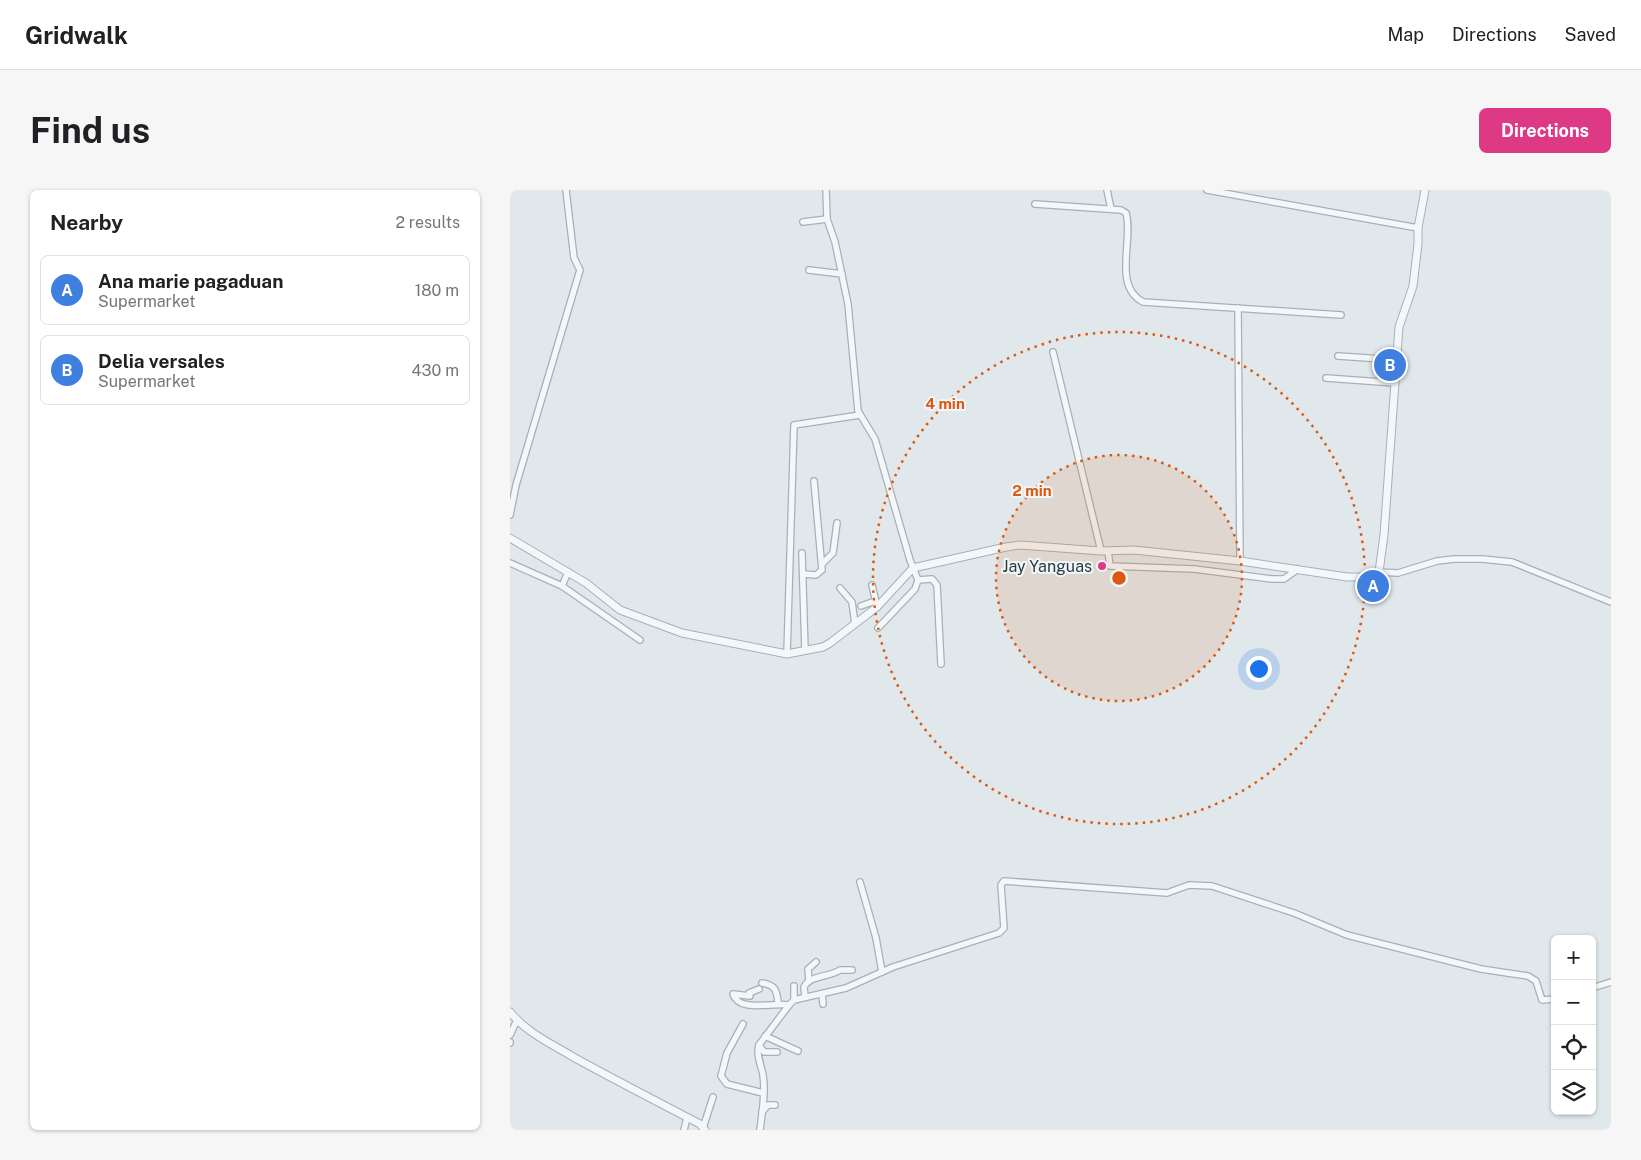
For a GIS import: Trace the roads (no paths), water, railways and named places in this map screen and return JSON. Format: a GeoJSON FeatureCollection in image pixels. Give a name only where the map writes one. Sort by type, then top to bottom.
{"type":"FeatureCollection","features":[{"type":"Feature","properties":{"kind":"street"},"geometry":{"type":"LineString","coordinates":[[510,515],[516,485],[580,270],[574,258],[566,190]]}},
{"type":"Feature","properties":{"kind":"street"},"geometry":{"type":"LineString","coordinates":[[826,190],[827,219],[835,242],[848,304],[856,401],[860,415],[875,438],[918,580],[915,589],[878,628]]}},
{"type":"Feature","properties":{"kind":"street"},"geometry":{"type":"LineString","coordinates":[[1107,190],[1111,209]]}},
{"type":"Feature","properties":{"kind":"street"},"geometry":{"type":"LineString","coordinates":[[1207,190],[1418,228]]}},
{"type":"Feature","properties":{"kind":"street"},"geometry":{"type":"LineString","coordinates":[[1379,572],[1384,535],[1399,327],[1413,286],[1418,228],[1425,190]]}},
{"type":"Feature","properties":{"kind":"street"},"geometry":{"type":"LineString","coordinates":[[1035,204],[1121,210],[1127,217],[1126,264],[1130,288],[1139,300],[1149,303],[1341,315]]}},
{"type":"Feature","properties":{"kind":"street"},"geometry":{"type":"LineString","coordinates":[[803,222],[827,219]]}},
{"type":"Feature","properties":{"kind":"street"},"geometry":{"type":"LineString","coordinates":[[809,270],[842,274]]}},
{"type":"Feature","properties":{"kind":"street"},"geometry":{"type":"LineString","coordinates":[[1238,308],[1240,561]]}},
{"type":"Feature","properties":{"kind":"street"},"geometry":{"type":"LineString","coordinates":[[1053,352],[1110,566],[1194,569],[1272,579],[1284,579],[1298,569]]}},
{"type":"Feature","properties":{"kind":"street"},"geometry":{"type":"LineString","coordinates":[[1338,356],[1397,360]]}},
{"type":"Feature","properties":{"kind":"street"},"geometry":{"type":"LineString","coordinates":[[1326,378],[1395,383]]}},
{"type":"Feature","properties":{"kind":"street"},"geometry":{"type":"LineString","coordinates":[[788,654],[794,425],[860,415]]}},
{"type":"Feature","properties":{"kind":"street"},"geometry":{"type":"LineString","coordinates":[[803,574],[821,573],[822,564],[814,481]]}},
{"type":"Feature","properties":{"kind":"street"},"geometry":{"type":"LineString","coordinates":[[822,564],[833,553],[837,523]]}},
{"type":"Feature","properties":{"kind":"street"},"geometry":{"type":"LineString","coordinates":[[510,538],[586,583],[620,610],[634,616],[682,633],[788,654],[823,647],[855,624],[913,568],[1020,545],[1105,551],[1134,550],[1240,561],[1360,577],[1367,577],[1379,572],[1398,573],[1437,561],[1454,559],[1512,562],[1611,602]]}},
{"type":"Feature","properties":{"kind":"street"},"geometry":{"type":"LineString","coordinates":[[802,553],[805,651]]}},
{"type":"Feature","properties":{"kind":"street"},"geometry":{"type":"LineString","coordinates":[[510,563],[562,585],[640,640]]}},
{"type":"Feature","properties":{"kind":"street"},"geometry":{"type":"LineString","coordinates":[[562,585],[568,573]]}},
{"type":"Feature","properties":{"kind":"street"},"geometry":{"type":"LineString","coordinates":[[918,580],[932,579],[937,585],[941,664]]}},
{"type":"Feature","properties":{"kind":"street"},"geometry":{"type":"LineString","coordinates":[[872,585],[876,604]]}},
{"type":"Feature","properties":{"kind":"street"},"geometry":{"type":"LineString","coordinates":[[840,588],[852,602],[855,624]]}},
{"type":"Feature","properties":{"kind":"street"},"geometry":{"type":"LineString","coordinates":[[861,606],[876,604]]}},
{"type":"Feature","properties":{"kind":"street"},"geometry":{"type":"LineString","coordinates":[[760,1130],[764,1093],[757,1052],[765,1036],[789,1005],[794,1000],[846,988],[882,972],[1001,932],[1004,924],[1001,885],[1004,881],[1167,893],[1182,886],[1200,884],[1212,886],[1278,908],[1347,935],[1481,969],[1528,976],[1536,981],[1542,1000],[1551,999]]}},
{"type":"Feature","properties":{"kind":"street"},"geometry":{"type":"LineString","coordinates":[[860,882],[876,938],[882,972]]}},
{"type":"Feature","properties":{"kind":"street"},"geometry":{"type":"LineString","coordinates":[[810,981],[808,969],[816,962]]}},
{"type":"Feature","properties":{"kind":"street"},"geometry":{"type":"LineString","coordinates":[[805,997],[804,987],[810,981],[835,974],[840,970],[852,970]]}},
{"type":"Feature","properties":{"kind":"street"},"geometry":{"type":"LineString","coordinates":[[1596,987],[1611,982]]}},
{"type":"Feature","properties":{"kind":"street"},"geometry":{"type":"LineString","coordinates":[[778,1003],[775,988],[772,985],[761,986],[749,993],[733,994],[741,1004],[778,1003],[789,1005]]}},
{"type":"Feature","properties":{"kind":"street"},"geometry":{"type":"LineString","coordinates":[[794,986],[794,1000]]}},
{"type":"Feature","properties":{"kind":"street"},"geometry":{"type":"LineString","coordinates":[[749,993],[752,1004]]}},
{"type":"Feature","properties":{"kind":"street"},"geometry":{"type":"LineString","coordinates":[[822,994],[822,1004]]}},
{"type":"Feature","properties":{"kind":"street"},"geometry":{"type":"LineString","coordinates":[[510,1012],[522,1026],[560,1049],[704,1129],[713,1097]]}},
{"type":"Feature","properties":{"kind":"street"},"geometry":{"type":"LineString","coordinates":[[510,1034],[517,1020]]}},
{"type":"Feature","properties":{"kind":"street"},"geometry":{"type":"LineString","coordinates":[[743,1024],[727,1053],[721,1076],[728,1084],[764,1093]]}},
{"type":"Feature","properties":{"kind":"street"},"geometry":{"type":"LineString","coordinates":[[765,1036],[798,1051]]}},
{"type":"Feature","properties":{"kind":"street"},"geometry":{"type":"LineString","coordinates":[[759,1045],[764,1052],[777,1052]]}},
{"type":"Feature","properties":{"kind":"street"},"geometry":{"type":"LineString","coordinates":[[762,1112],[768,1106],[775,1105]]}},
{"type":"Feature","properties":{"kind":"street"},"geometry":{"type":"LineString","coordinates":[[684,1130],[687,1118]]}},
{"type":"Feature","properties":{"kind":"place","name":"Delia versales"},"geometry":{"type":"Point","coordinates":[1390,365]}},
{"type":"Feature","properties":{"kind":"place","name":"Jay Yanguas"},"geometry":{"type":"Point","coordinates":[1102,566]}},
{"type":"Feature","properties":{"kind":"place","name":"Ana marie pagaduan"},"geometry":{"type":"Point","coordinates":[1373,586]}}]}
